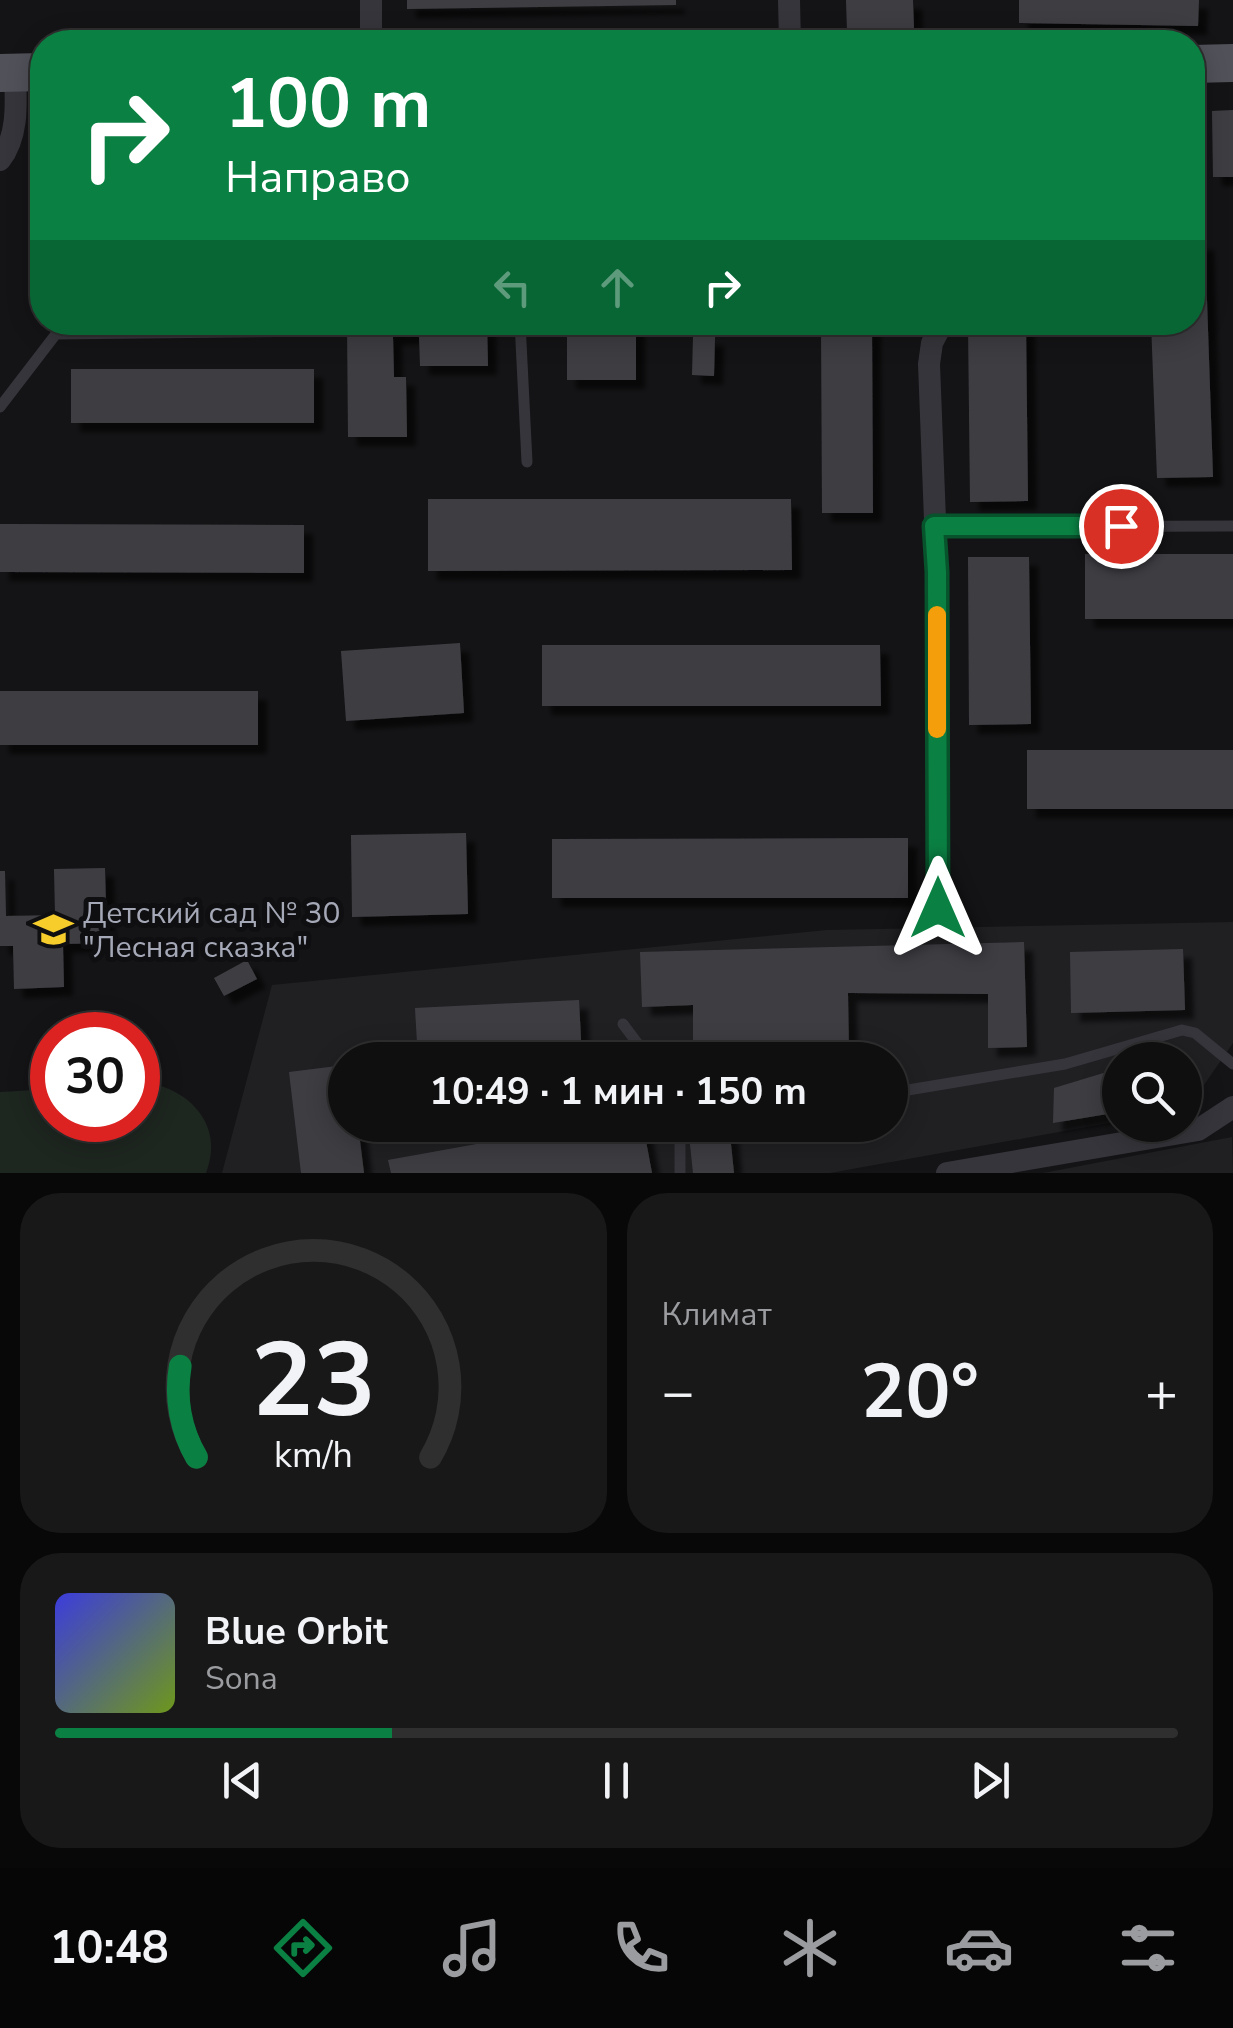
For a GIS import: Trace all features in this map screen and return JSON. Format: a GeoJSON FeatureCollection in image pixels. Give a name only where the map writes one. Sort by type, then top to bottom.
{"type":"FeatureCollection","features":[{"type":"Feature","properties":{"kind":"main road"},"geometry":{"type":"LineString","coordinates":[[1205,64],[1233,63]]}},
{"type":"Feature","properties":{"kind":"street"},"geometry":{"type":"LineString","coordinates":[[371,0],[372,30]]}},
{"type":"Feature","properties":{"kind":"street"},"geometry":{"type":"LineString","coordinates":[[790,0],[790,30]]}},
{"type":"Feature","properties":{"kind":"street"},"geometry":{"type":"LineString","coordinates":[[0,160],[16,116],[19,73]]}},
{"type":"Feature","properties":{"kind":"street"},"geometry":{"type":"LineString","coordinates":[[936,335],[929,364],[937,572],[938,908]]}},
{"type":"Feature","properties":{"kind":"street"},"geometry":{"type":"LineString","coordinates":[[947,1173],[1198,1130],[1233,1107]]}},
{"type":"Feature","properties":{"kind":"lane"},"geometry":{"type":"LineString","coordinates":[[0,408],[55,335]]}},
{"type":"Feature","properties":{"kind":"lane"},"geometry":{"type":"LineString","coordinates":[[521,335],[526,462]]}},
{"type":"Feature","properties":{"kind":"lane"},"geometry":{"type":"LineString","coordinates":[[934,526],[1233,526]]}},
{"type":"Feature","properties":{"kind":"lane"},"geometry":{"type":"LineString","coordinates":[[623,1024],[636,1042]]}},
{"type":"Feature","properties":{"kind":"lane"},"geometry":{"type":"LineString","coordinates":[[908,1090],[1065,1064],[1182,1030],[1195,1033],[1233,1064]]}},
{"type":"Feature","properties":{"kind":"lane"},"geometry":{"type":"LineString","coordinates":[[680,1142],[680,1173]]}},
{"type":"Feature","properties":{"kind":"shaded area"},"geometry":{"type":"Polygon","coordinates":[[[1233,922],[1233,1043],[1202,1088],[1202,1042],[1102,1042],[1102,1124],[830,1173],[222,1173],[272,985],[827,930],[1233,922]]]}},
{"type":"Feature","properties":{"kind":"shaded area"},"geometry":{"type":"Polygon","coordinates":[[[160,1086],[166,1088],[192,1104],[208,1128],[211,1157],[206,1173],[0,1173],[0,1092],[30,1090],[30,1142],[160,1142],[160,1086]]]}},
{"type":"Feature","properties":{"kind":"shaded area"},"geometry":{"type":"Polygon","coordinates":[[[1232,1137],[1233,1173],[1043,1173],[1232,1137]]]}},
{"type":"Feature","properties":{"kind":"building"},"geometry":{"type":"Polygon","coordinates":[[[407,0],[676,0],[676,5],[407,9],[407,0]]]}},
{"type":"Feature","properties":{"kind":"building"},"geometry":{"type":"Polygon","coordinates":[[[846,0],[913,0],[914,29],[847,30],[846,0]]]}},
{"type":"Feature","properties":{"kind":"building"},"geometry":{"type":"Polygon","coordinates":[[[1019,0],[1199,0],[1198,26],[1019,23],[1019,0]]]}},
{"type":"Feature","properties":{"kind":"building"},"geometry":{"type":"Polygon","coordinates":[[[1233,110],[1233,177],[1213,177],[1212,111],[1233,110]]]}},
{"type":"Feature","properties":{"kind":"building"},"geometry":{"type":"Polygon","coordinates":[[[1205,241],[1213,477],[1157,478],[1152,335],[1205,335],[1205,241]]]}},
{"type":"Feature","properties":{"kind":"building"},"geometry":{"type":"Polygon","coordinates":[[[347,335],[419,335],[393,336],[394,377],[406,377],[407,437],[348,437],[347,335]]]}},
{"type":"Feature","properties":{"kind":"building"},"geometry":{"type":"Polygon","coordinates":[[[419,335],[487,335],[488,366],[420,366],[419,335]]]}},
{"type":"Feature","properties":{"kind":"building"},"geometry":{"type":"Polygon","coordinates":[[[567,335],[636,335],[636,380],[567,380],[567,335]]]}},
{"type":"Feature","properties":{"kind":"building"},"geometry":{"type":"Polygon","coordinates":[[[821,335],[872,335],[873,513],[822,513],[821,335]]]}},
{"type":"Feature","properties":{"kind":"building"},"geometry":{"type":"Polygon","coordinates":[[[968,335],[1026,335],[1028,501],[970,502],[968,335]]]}},
{"type":"Feature","properties":{"kind":"building"},"geometry":{"type":"Polygon","coordinates":[[[693,336],[715,337],[714,376],[692,375],[693,336]]]}},
{"type":"Feature","properties":{"kind":"building"},"geometry":{"type":"Polygon","coordinates":[[[71,369],[314,369],[314,423],[71,423],[71,369]]]}},
{"type":"Feature","properties":{"kind":"building"},"geometry":{"type":"Polygon","coordinates":[[[428,499],[791,499],[792,570],[428,571],[428,499]]]}},
{"type":"Feature","properties":{"kind":"building"},"geometry":{"type":"Polygon","coordinates":[[[0,524],[304,525],[304,573],[0,572],[0,524]]]}},
{"type":"Feature","properties":{"kind":"building"},"geometry":{"type":"Polygon","coordinates":[[[1085,554],[1233,554],[1233,619],[1085,619],[1085,554]]]}},
{"type":"Feature","properties":{"kind":"building"},"geometry":{"type":"Polygon","coordinates":[[[968,557],[1029,557],[1031,724],[969,725],[968,557]]]}},
{"type":"Feature","properties":{"kind":"building"},"geometry":{"type":"Polygon","coordinates":[[[460,643],[464,713],[346,721],[341,651],[460,643]]]}},
{"type":"Feature","properties":{"kind":"building"},"geometry":{"type":"Polygon","coordinates":[[[542,645],[880,645],[881,706],[542,706],[542,645]]]}},
{"type":"Feature","properties":{"kind":"building"},"geometry":{"type":"Polygon","coordinates":[[[0,691],[258,691],[258,745],[0,745],[0,691]]]}},
{"type":"Feature","properties":{"kind":"building"},"geometry":{"type":"Polygon","coordinates":[[[1027,750],[1233,750],[1233,809],[1027,809],[1027,750]]]}},
{"type":"Feature","properties":{"kind":"building"},"geometry":{"type":"Polygon","coordinates":[[[466,833],[468,914],[352,917],[351,835],[466,833]]]}},
{"type":"Feature","properties":{"kind":"building"},"geometry":{"type":"Polygon","coordinates":[[[908,838],[908,898],[552,898],[552,839],[908,838]]]}},
{"type":"Feature","properties":{"kind":"building","name":"Детский сад № 30 \"Лесная сказка\""},"geometry":{"type":"Polygon","coordinates":[[[105,868],[107,943],[63,944],[64,987],[14,989],[13,946],[0,946],[0,871],[5,871],[6,916],[55,915],[54,869],[105,868]]]}},
{"type":"Feature","properties":{"kind":"building"},"geometry":{"type":"Polygon","coordinates":[[[1024,942],[1027,1047],[988,1048],[988,994],[848,993],[849,1042],[693,1042],[693,1005],[642,1007],[640,952],[1024,942]]]}},
{"type":"Feature","properties":{"kind":"building"},"geometry":{"type":"Polygon","coordinates":[[[1183,949],[1185,1010],[1071,1013],[1070,952],[1183,949]]]}},
{"type":"Feature","properties":{"kind":"building"},"geometry":{"type":"Polygon","coordinates":[[[247,960],[257,979],[224,996],[214,978],[247,960]]]}},
{"type":"Feature","properties":{"kind":"building"},"geometry":{"type":"Polygon","coordinates":[[[579,1000],[581,1042],[417,1042],[415,1008],[579,1000]]]}},
{"type":"Feature","properties":{"kind":"building"},"geometry":{"type":"Polygon","coordinates":[[[328,1067],[328,1142],[360,1142],[364,1173],[301,1173],[289,1072],[328,1067]]]}},
{"type":"Feature","properties":{"kind":"building"},"geometry":{"type":"Polygon","coordinates":[[[1102,1073],[1102,1115],[1053,1123],[1054,1088],[1102,1073]]]}},
{"type":"Feature","properties":{"kind":"building"},"geometry":{"type":"Polygon","coordinates":[[[488,1142],[646,1142],[652,1173],[391,1173],[388,1160],[488,1142]]]}},
{"type":"Feature","properties":{"kind":"building"},"geometry":{"type":"Polygon","coordinates":[[[690,1142],[731,1142],[734,1173],[693,1173],[690,1142]]]}},
{"type":"Feature","properties":{"kind":"slow traffic"},"geometry":{"type":"LineString","coordinates":[[937,615],[937,729]]}},
{"type":"Feature","properties":{"kind":"place","name":"Детский сад № 30 \"Лесная сказка\""},"geometry":{"type":"Point","coordinates":[53,930]}},
{"type":"Feature","properties":{"kind":"route"},"geometry":{"type":"LineString","coordinates":[[938,908],[934,526],[1121,526]]}}]}
